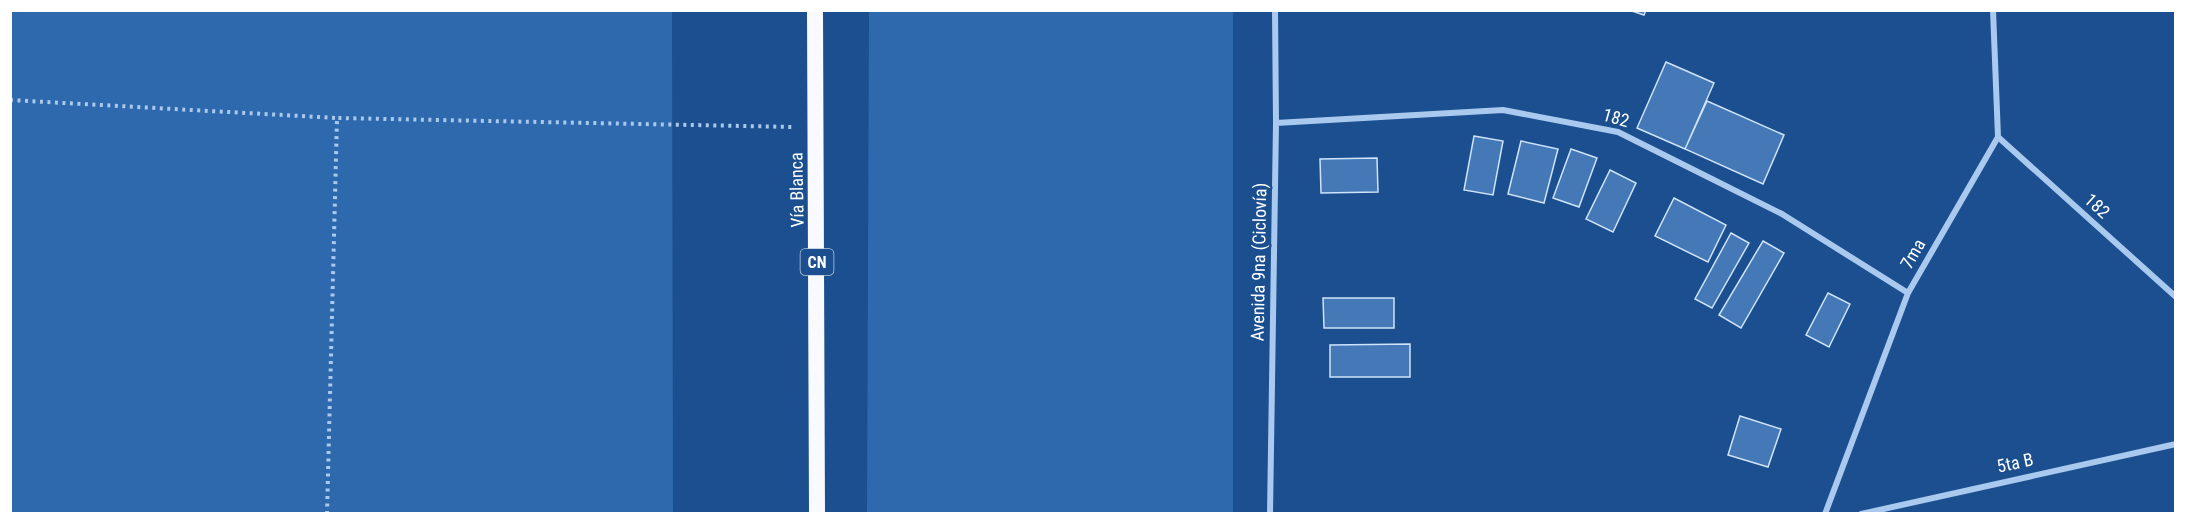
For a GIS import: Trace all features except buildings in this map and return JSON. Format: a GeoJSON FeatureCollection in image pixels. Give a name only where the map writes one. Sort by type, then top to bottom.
{"type":"FeatureCollection","features":[{"type":"Feature","properties":{"kind":"highway","name":"Vía Blanca"},"geometry":{"type":"LineString","coordinates":[[815,10],[817,513]]}},
{"type":"Feature","properties":{"kind":"street","name":"Avenida 9na (Ciclovía)"},"geometry":{"type":"LineString","coordinates":[[1270,513],[1276,123],[1275,10]]}},
{"type":"Feature","properties":{"kind":"street"},"geometry":{"type":"LineString","coordinates":[[1993,10],[1998,137]]}},
{"type":"Feature","properties":{"kind":"street","name":"182"},"geometry":{"type":"LineString","coordinates":[[1276,123],[1503,110],[1618,132],[1782,214],[1908,293]]}},
{"type":"Feature","properties":{"kind":"street","name":"182"},"geometry":{"type":"LineString","coordinates":[[1998,137],[2175,297]]}},
{"type":"Feature","properties":{"kind":"street","name":"7ma"},"geometry":{"type":"LineString","coordinates":[[1825,513],[1908,293],[1998,137]]}},
{"type":"Feature","properties":{"kind":"street","name":"5ta B"},"geometry":{"type":"LineString","coordinates":[[1861,513],[2175,444]]}},
{"type":"Feature","properties":{"kind":"path"},"geometry":{"type":"LineString","coordinates":[[10,100],[337,118],[816,128]]}},
{"type":"Feature","properties":{"kind":"path"},"geometry":{"type":"LineString","coordinates":[[327,513],[337,118]]}},
{"type":"Feature","properties":{"kind":"shaded area"},"geometry":{"type":"Polygon","coordinates":[[[10,11],[672,11],[673,513],[11,513],[10,11]]]}},
{"type":"Feature","properties":{"kind":"shaded area"},"geometry":{"type":"Polygon","coordinates":[[[869,11],[1233,11],[1233,513],[867,513],[869,11]]]}}]}
